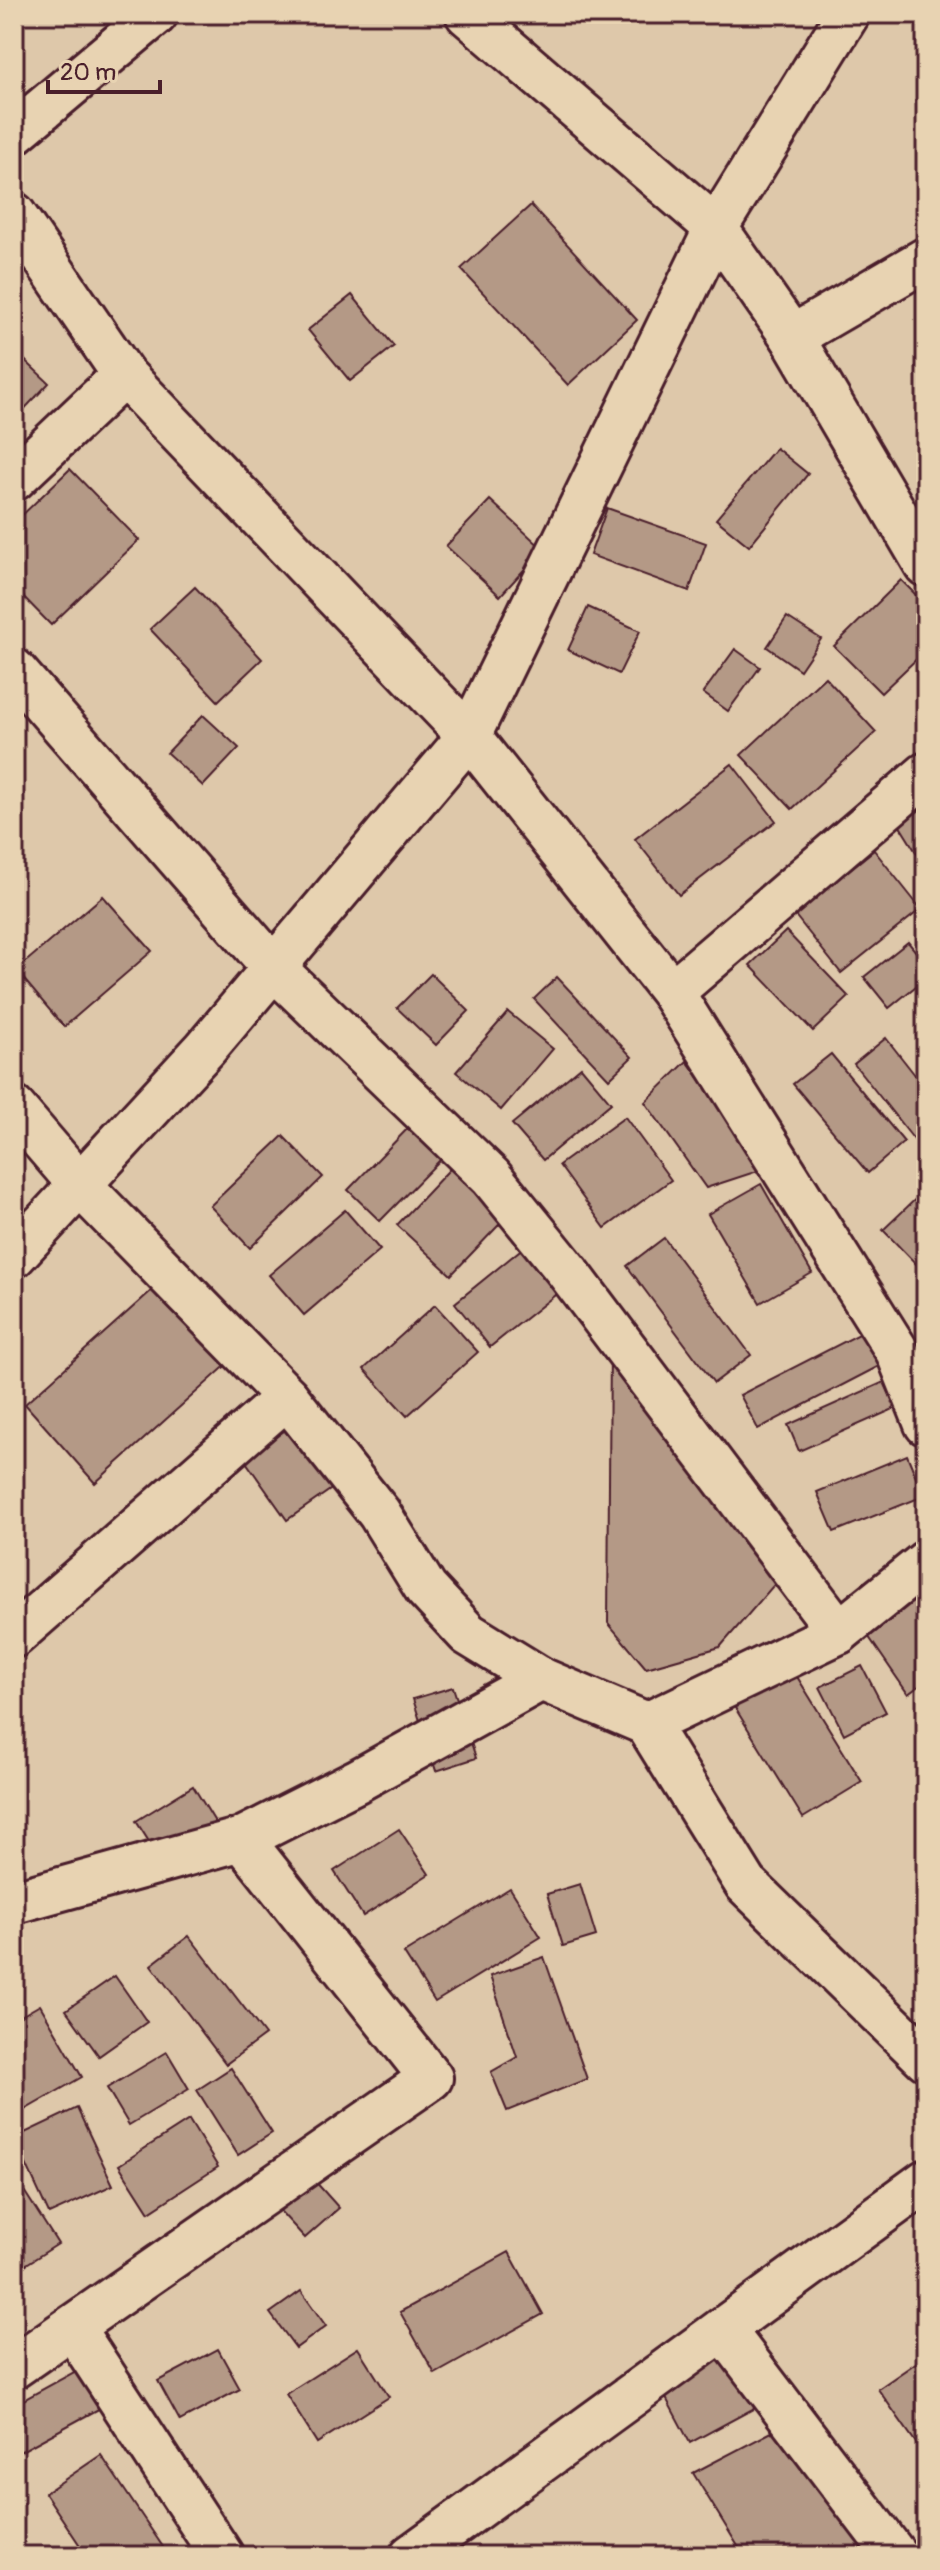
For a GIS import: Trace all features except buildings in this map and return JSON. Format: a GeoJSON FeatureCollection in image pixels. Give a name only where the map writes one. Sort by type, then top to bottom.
{"type":"FeatureCollection","features":[{"type":"Feature","properties":{"kind":"street"},"geometry":{"type":"LineString","coordinates":[[14,133],[156,14]]}},
{"type":"Feature","properties":{"kind":"street"},"geometry":{"type":"LineString","coordinates":[[467,14],[716,228],[792,337],[926,565]]}},
{"type":"Feature","properties":{"kind":"street"},"geometry":{"type":"LineString","coordinates":[[14,1256],[205,1049],[469,736],[716,228],[848,14]]}},
{"type":"Feature","properties":{"kind":"street"},"geometry":{"type":"LineString","coordinates":[[14,214],[124,375],[469,736],[672,992],[897,1351],[926,1424]]}},
{"type":"Feature","properties":{"kind":"street"},"geometry":{"type":"LineString","coordinates":[[792,337],[926,259]]}},
{"type":"Feature","properties":{"kind":"street"},"geometry":{"type":"LineString","coordinates":[[14,479],[124,375]]}},
{"type":"Feature","properties":{"kind":"street"},"geometry":{"type":"LineString","coordinates":[[14,670],[274,968],[491,1177],[568,1272],[839,1632]]}},
{"type":"Feature","properties":{"kind":"street"},"geometry":{"type":"LineString","coordinates":[[672,992],[926,774]]}},
{"type":"Feature","properties":{"kind":"street"},"geometry":{"type":"LineString","coordinates":[[14,1108],[80,1185],[287,1397],[379,1513],[426,1589],[468,1634],[541,1679],[647,1724],[746,1884],[926,2059]]}},
{"type":"Feature","properties":{"kind":"street"},"geometry":{"type":"LineString","coordinates":[[14,1636],[287,1397]]}},
{"type":"Feature","properties":{"kind":"street"},"geometry":{"type":"LineString","coordinates":[[647,1724],[839,1632],[926,1562]]}},
{"type":"Feature","properties":{"kind":"street"},"geometry":{"type":"LineString","coordinates":[[14,1902],[242,1839],[357,1781],[541,1679]]}},
{"type":"Feature","properties":{"kind":"street"},"geometry":{"type":"LineString","coordinates":[[14,2367],[431,2078],[242,1839]]}},
{"type":"Feature","properties":{"kind":"street"},"geometry":{"type":"LineString","coordinates":[[411,2556],[926,2181]]}},
{"type":"Feature","properties":{"kind":"street"},"geometry":{"type":"LineString","coordinates":[[73,2328],[222,2556]]}},
{"type":"Feature","properties":{"kind":"street"},"geometry":{"type":"LineString","coordinates":[[723,2329],[896,2556]]}}]}
